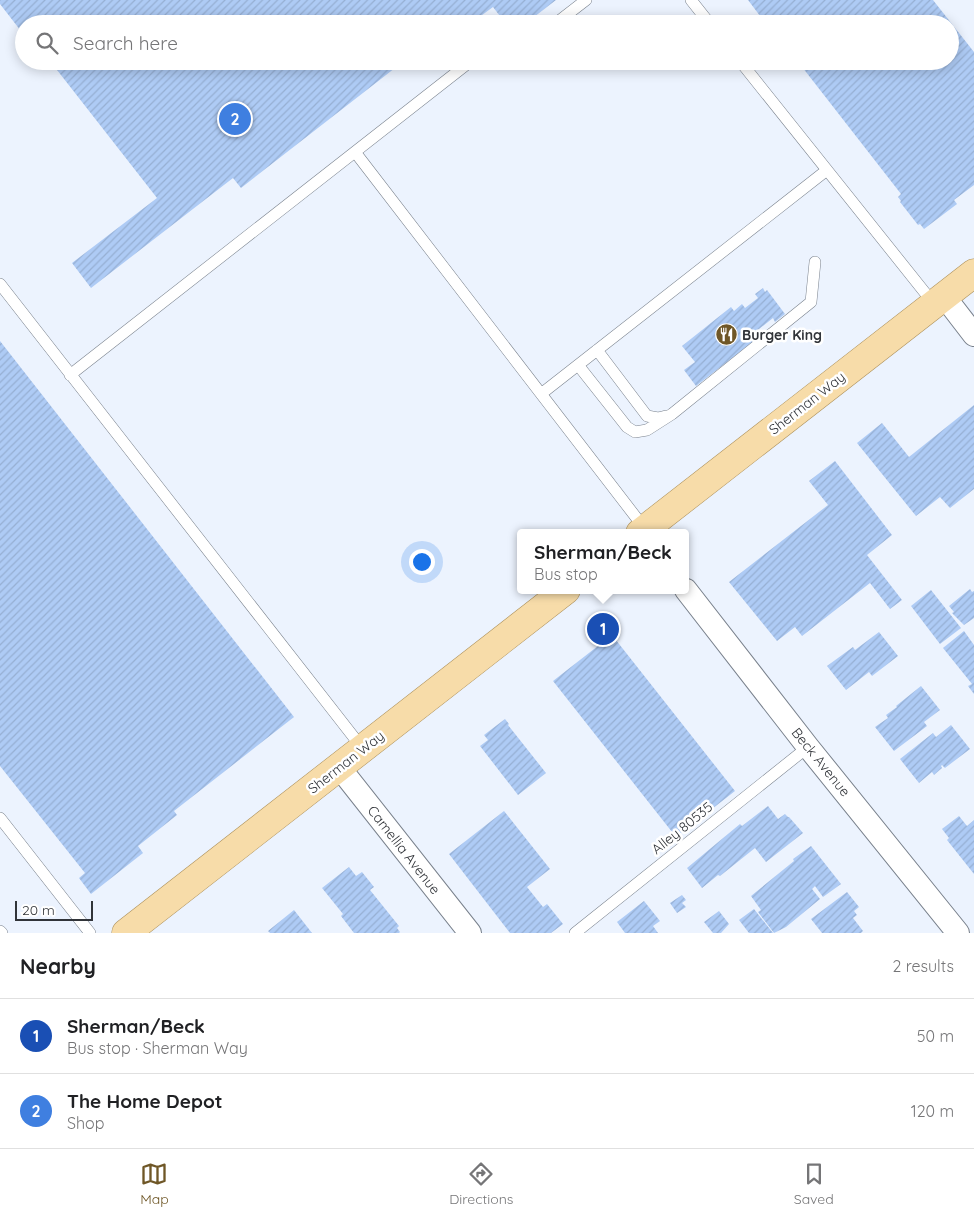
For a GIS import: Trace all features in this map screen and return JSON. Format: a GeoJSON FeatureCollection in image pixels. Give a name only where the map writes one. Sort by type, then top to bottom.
{"type":"FeatureCollection","features":[{"type":"Feature","properties":{"kind":"main road","name":"Sherman Way"},"geometry":{"type":"LineString","coordinates":[[645,529],[974,273]]}},
{"type":"Feature","properties":{"kind":"main road","name":"Sherman Way"},"geometry":{"type":"LineString","coordinates":[[126,933],[561,594]]}},
{"type":"Feature","properties":{"kind":"street"},"geometry":{"type":"LineString","coordinates":[[939,300],[974,335]]}},
{"type":"Feature","properties":{"kind":"street","name":"Beck Avenue"},"geometry":{"type":"LineString","coordinates":[[689,594],[808,747],[958,933]]}},
{"type":"Feature","properties":{"kind":"street","name":"Camellia Avenue"},"geometry":{"type":"LineString","coordinates":[[339,767],[470,933]]}},
{"type":"Feature","properties":{"kind":"lane"},"geometry":{"type":"LineString","coordinates":[[567,15],[586,0]]}},
{"type":"Feature","properties":{"kind":"lane"},"geometry":{"type":"LineString","coordinates":[[691,0],[703,15]]}},
{"type":"Feature","properties":{"kind":"lane"},"geometry":{"type":"LineString","coordinates":[[70,375],[460,70]]}},
{"type":"Feature","properties":{"kind":"lane"},"geometry":{"type":"LineString","coordinates":[[747,70],[827,170],[939,300]]}},
{"type":"Feature","properties":{"kind":"lane"},"geometry":{"type":"LineString","coordinates":[[355,152],[541,394],[639,529]]}},
{"type":"Feature","properties":{"kind":"lane"},"geometry":{"type":"LineString","coordinates":[[541,394],[827,170]]}},
{"type":"Feature","properties":{"kind":"lane"},"geometry":{"type":"LineString","coordinates":[[578,365],[627,427],[635,432],[647,430],[672,414],[811,302],[815,262]]}},
{"type":"Feature","properties":{"kind":"lane"},"geometry":{"type":"LineString","coordinates":[[0,284],[363,749]]}},
{"type":"Feature","properties":{"kind":"lane"},"geometry":{"type":"LineString","coordinates":[[597,350],[647,416],[658,418],[672,414]]}},
{"type":"Feature","properties":{"kind":"lane","name":"Alley 80535"},"geometry":{"type":"LineString","coordinates":[[575,933],[808,747]]}},
{"type":"Feature","properties":{"kind":"lane"},"geometry":{"type":"LineString","coordinates":[[0,818],[90,933]]}},
{"type":"Feature","properties":{"kind":"building"},"geometry":{"type":"Polygon","coordinates":[[[0,0],[556,0],[537,15],[499,15],[493,7],[482,15],[15,15],[15,23],[0,4],[0,0]]]}},
{"type":"Feature","properties":{"kind":"building"},"geometry":{"type":"Polygon","coordinates":[[[748,0],[933,0],[945,15],[759,15],[748,0]]]}},
{"type":"Feature","properties":{"kind":"building"},"geometry":{"type":"Polygon","coordinates":[[[959,33],[974,52],[974,185],[954,200],[957,204],[924,229],[920,224],[918,225],[900,202],[898,197],[901,194],[804,70],[959,70],[959,33]]]}},
{"type":"Feature","properties":{"kind":"building"},"geometry":{"type":"Polygon","coordinates":[[[57,70],[392,70],[241,188],[233,178],[91,288],[72,263],[157,198],[57,70]]]}},
{"type":"Feature","properties":{"kind":"building","name":"Burger King"},"geometry":{"type":"Polygon","coordinates":[[[763,288],[765,292],[767,290],[785,314],[775,322],[773,318],[754,333],[758,338],[696,386],[684,370],[695,362],[682,346],[731,307],[734,311],[742,304],[745,308],[758,298],[755,294],[763,288]]]}},
{"type":"Feature","properties":{"kind":"building"},"geometry":{"type":"Polygon","coordinates":[[[0,341],[294,717],[174,811],[177,815],[138,846],[143,853],[91,894],[79,878],[85,873],[0,766],[0,341]]]}},
{"type":"Feature","properties":{"kind":"building"},"geometry":{"type":"Polygon","coordinates":[[[974,405],[974,489],[950,508],[940,497],[916,516],[857,443],[882,423],[909,457],[974,405]]]}},
{"type":"Feature","properties":{"kind":"building"},"geometry":{"type":"Polygon","coordinates":[[[835,461],[892,535],[867,555],[902,600],[890,609],[870,583],[802,636],[795,627],[777,641],[729,582],[828,505],[809,481],[835,461]]]}},
{"type":"Feature","properties":{"kind":"building"},"geometry":{"type":"Polygon","coordinates":[[[970,589],[972,592],[974,591],[974,618],[964,625],[952,613],[954,612],[949,606],[970,589]]]}},
{"type":"Feature","properties":{"kind":"building"},"geometry":{"type":"Polygon","coordinates":[[[931,590],[961,628],[940,644],[911,606],[931,590]]]}},
{"type":"Feature","properties":{"kind":"building"},"geometry":{"type":"Polygon","coordinates":[[[964,631],[974,645],[974,694],[968,686],[972,684],[943,648],[964,631]]]}},
{"type":"Feature","properties":{"kind":"building"},"geometry":{"type":"Polygon","coordinates":[[[879,632],[898,656],[872,676],[869,672],[846,690],[827,666],[853,647],[855,650],[879,632]]]}},
{"type":"Feature","properties":{"kind":"building"},"geometry":{"type":"Polygon","coordinates":[[[612,635],[735,791],[676,837],[553,681],[612,635]]]}},
{"type":"Feature","properties":{"kind":"building"},"geometry":{"type":"Polygon","coordinates":[[[921,686],[940,710],[924,722],[927,726],[894,751],[875,727],[888,718],[886,715],[921,686]]]}},
{"type":"Feature","properties":{"kind":"building"},"geometry":{"type":"Polygon","coordinates":[[[505,719],[546,773],[518,795],[480,746],[488,740],[484,735],[505,719]]]}},
{"type":"Feature","properties":{"kind":"building"},"geometry":{"type":"Polygon","coordinates":[[[951,725],[970,749],[945,768],[942,765],[942,768],[934,775],[932,772],[919,783],[900,759],[933,733],[936,737],[951,725]]]}},
{"type":"Feature","properties":{"kind":"building"},"geometry":{"type":"Polygon","coordinates":[[[768,806],[778,819],[785,814],[803,833],[766,862],[755,848],[702,888],[687,868],[740,824],[742,826],[768,806]]]}},
{"type":"Feature","properties":{"kind":"building"},"geometry":{"type":"Polygon","coordinates":[[[504,811],[550,869],[527,887],[543,907],[547,904],[563,924],[551,933],[510,933],[449,854],[504,811]]]}},
{"type":"Feature","properties":{"kind":"building"},"geometry":{"type":"Polygon","coordinates":[[[959,816],[967,826],[974,820],[974,874],[947,840],[949,838],[942,829],[959,816]]]}},
{"type":"Feature","properties":{"kind":"building"},"geometry":{"type":"Polygon","coordinates":[[[811,846],[841,884],[823,897],[815,886],[812,889],[820,899],[786,927],[774,933],[758,912],[761,910],[751,896],[794,861],[793,859],[811,846]]]}},
{"type":"Feature","properties":{"kind":"building"},"geometry":{"type":"Polygon","coordinates":[[[349,867],[356,876],[362,872],[374,887],[370,890],[399,926],[397,928],[399,933],[354,933],[341,916],[343,914],[322,888],[349,867]]]}},
{"type":"Feature","properties":{"kind":"building"},"geometry":{"type":"Polygon","coordinates":[[[847,892],[859,907],[854,911],[857,915],[853,918],[863,931],[861,933],[822,933],[811,919],[847,892]]]}},
{"type":"Feature","properties":{"kind":"building"},"geometry":{"type":"Polygon","coordinates":[[[682,895],[686,900],[682,903],[686,907],[677,913],[670,903],[682,895]]]}},
{"type":"Feature","properties":{"kind":"building"},"geometry":{"type":"Polygon","coordinates":[[[644,901],[660,921],[653,926],[658,933],[625,933],[617,922],[644,901]]]}},
{"type":"Feature","properties":{"kind":"building"},"geometry":{"type":"Polygon","coordinates":[[[754,909],[773,933],[749,933],[739,920],[754,909]]]}},
{"type":"Feature","properties":{"kind":"building"},"geometry":{"type":"Polygon","coordinates":[[[294,910],[312,933],[270,933],[268,931],[294,910]]]}},
{"type":"Feature","properties":{"kind":"building"},"geometry":{"type":"Polygon","coordinates":[[[719,911],[729,924],[721,933],[713,933],[704,922],[719,911]]]}},
{"type":"Feature","properties":{"kind":"place","name":"The Home Depot"},"geometry":{"type":"Point","coordinates":[235,119]}},
{"type":"Feature","properties":{"kind":"place","name":"Burger King"},"geometry":{"type":"Point","coordinates":[726,335]}},
{"type":"Feature","properties":{"kind":"place","name":"Sherman/Beck"},"geometry":{"type":"Point","coordinates":[603,629]}}]}
